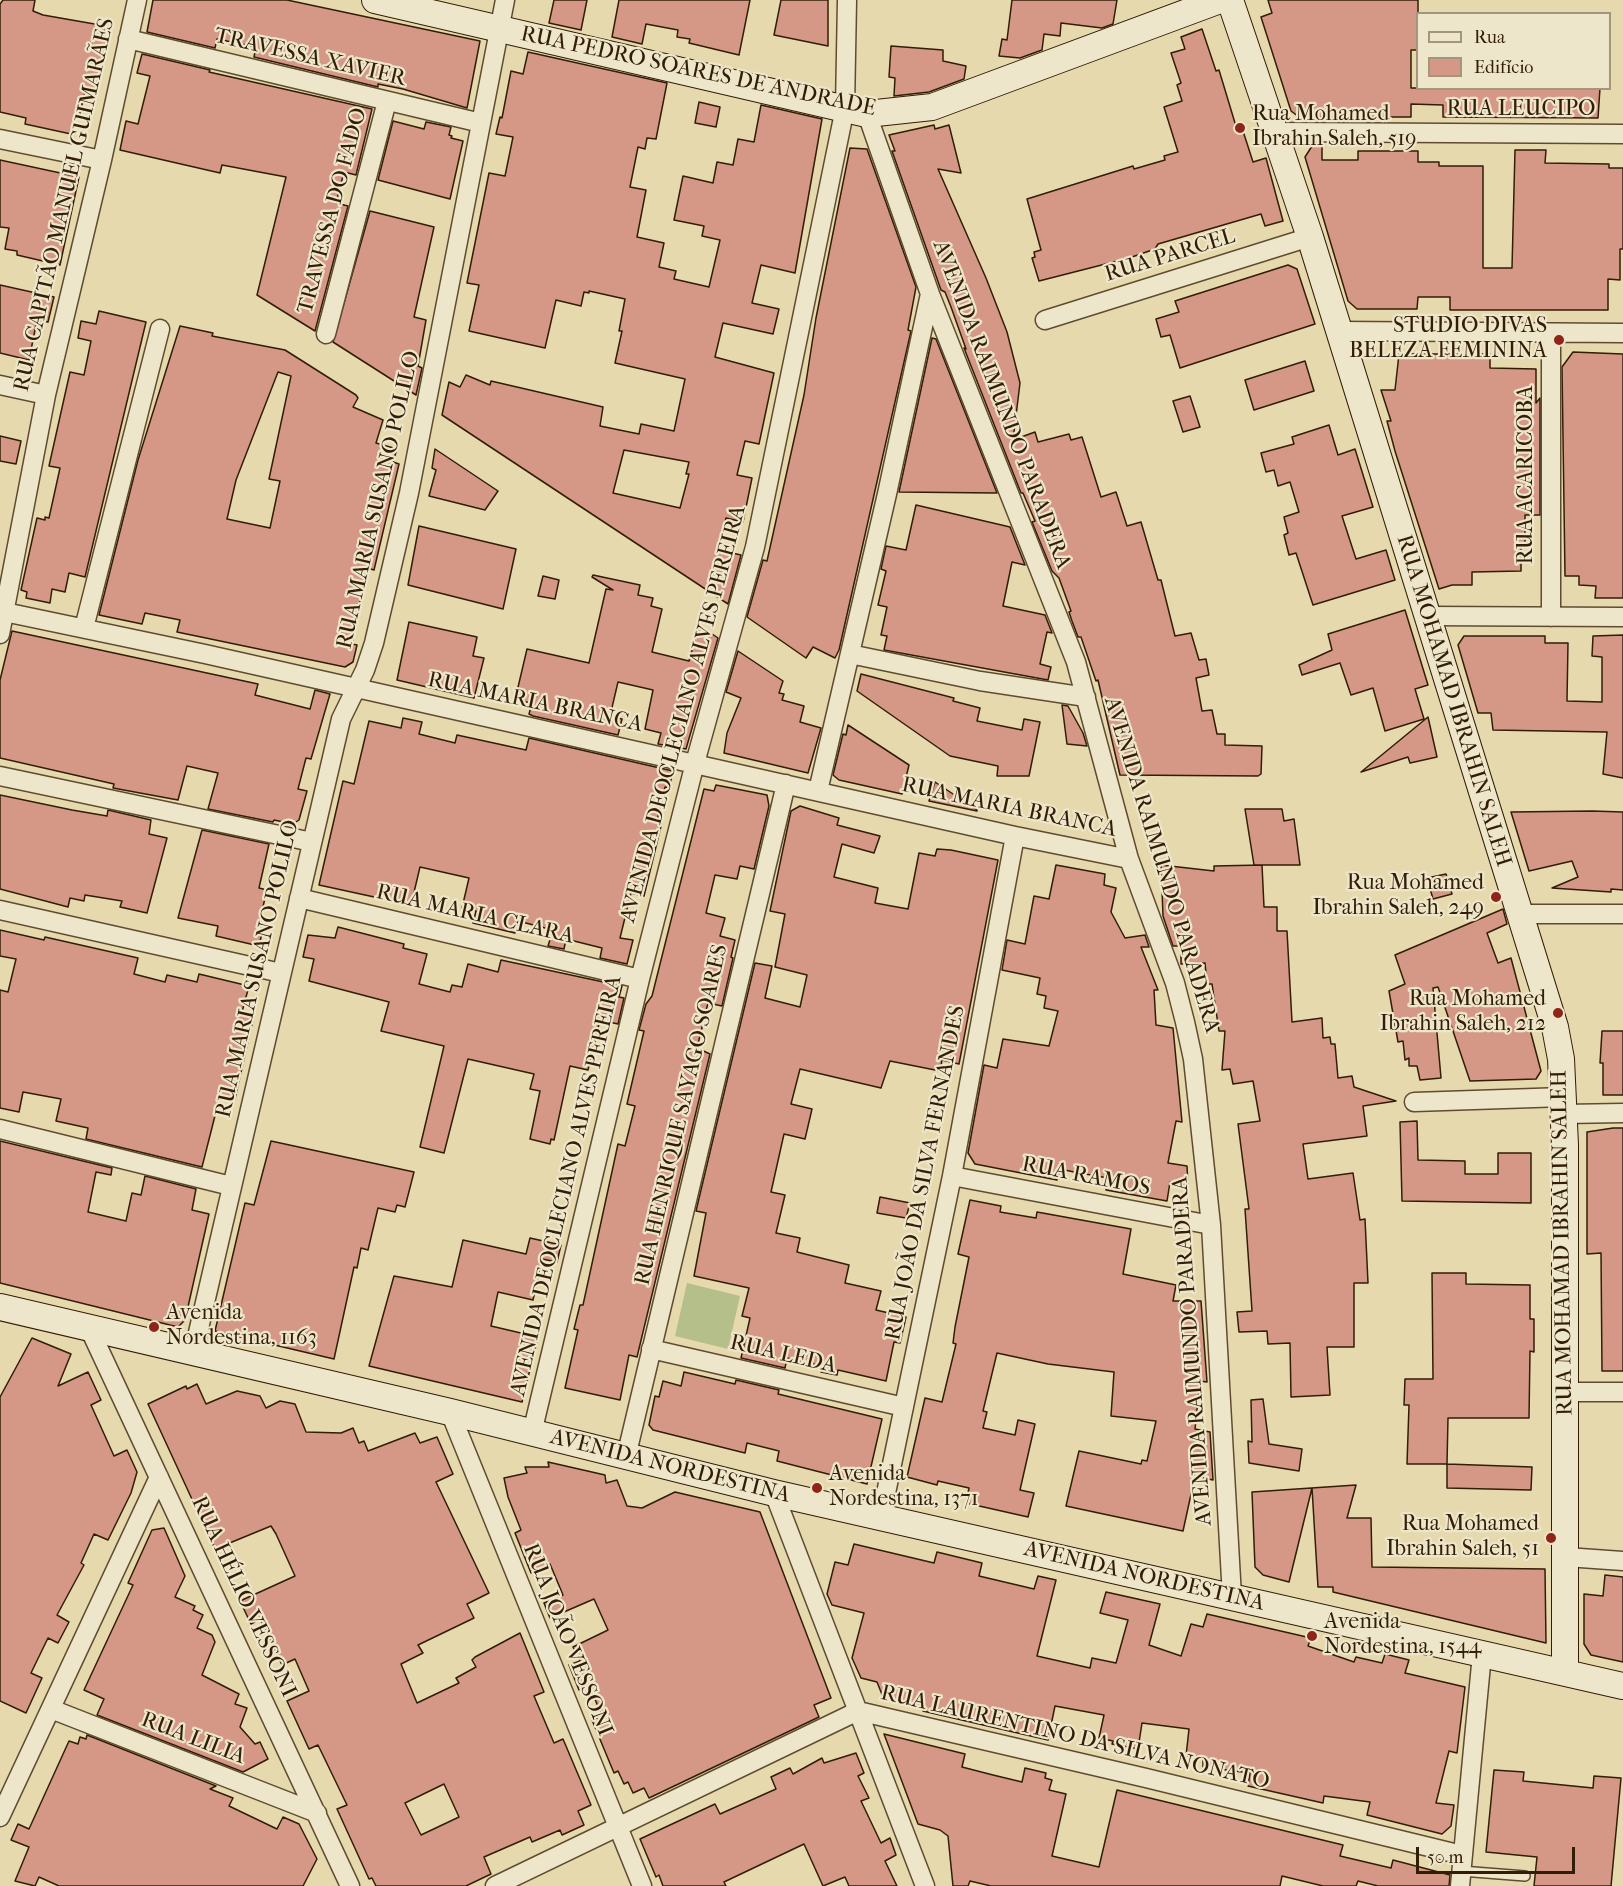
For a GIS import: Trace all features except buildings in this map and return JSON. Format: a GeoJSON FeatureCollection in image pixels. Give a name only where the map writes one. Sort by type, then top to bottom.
{"type":"FeatureCollection","features":[{"type":"Feature","properties":{"kind":"street","name":"RUA CAPITÃO MANUEL GUIMARÃES"},"geometry":{"type":"LineString","coordinates":[[0,634],[46,395],[102,160],[136,0]]}},
{"type":"Feature","properties":{"kind":"street","name":"RUA PEDRO SOARES DE ANDRADE"},"geometry":{"type":"LineString","coordinates":[[375,0],[856,111],[932,106],[1220,0]]}},
{"type":"Feature","properties":{"kind":"street","name":"RUA MARIA SUSANO POLILO"},"geometry":{"type":"LineString","coordinates":[[193,1354],[341,719],[374,643],[409,493],[505,0]]}},
{"type":"Feature","properties":{"kind":"street","name":"AVENIDA DEOCLECIANO ALVES PEREIRA"},"geometry":{"type":"LineString","coordinates":[[532,1434],[640,979],[695,763],[755,547],[856,111],[847,0]]}},
{"type":"Feature","properties":{"kind":"street","name":"RUA MOHAMAD IBRAHIN SALEH"},"geometry":{"type":"LineString","coordinates":[[1230,0],[1310,237],[1518,914],[1555,1027],[1561,1059],[1564,1105],[1565,1672]]}},
{"type":"Feature","properties":{"kind":"street","name":"TRAVESSA XAVIER"},"geometry":{"type":"LineString","coordinates":[[128,39],[481,123]]}},
{"type":"Feature","properties":{"kind":"street","name":"TRAVESSA DO FADO"},"geometry":{"type":"LineString","coordinates":[[326,334],[387,101]]}},
{"type":"Feature","properties":{"kind":"street","name":"AVENIDA RAIMUNDO PARADERA"},"geometry":{"type":"LineString","coordinates":[[856,111],[1076,662],[1129,859],[1175,983],[1185,1022],[1193,1059],[1211,1225],[1232,1597]]}},
{"type":"Feature","properties":{"kind":"street","name":"RUA LEUCIPO"},"geometry":{"type":"LineString","coordinates":[[1275,132],[1623,134]]}},
{"type":"Feature","properties":{"kind":"street"},"geometry":{"type":"LineString","coordinates":[[0,139],[102,160]]}},
{"type":"Feature","properties":{"kind":"street","name":"RUA PARCEL"},"geometry":{"type":"LineString","coordinates":[[1044,320],[1310,237]]}},
{"type":"Feature","properties":{"kind":"street"},"geometry":{"type":"LineString","coordinates":[[818,791],[930,294]]}},
{"type":"Feature","properties":{"kind":"street"},"geometry":{"type":"LineString","coordinates":[[84,628],[160,329]]}},
{"type":"Feature","properties":{"kind":"street"},"geometry":{"type":"LineString","coordinates":[[1338,331],[1623,333]]}},
{"type":"Feature","properties":{"kind":"street","name":"RUA ACARICOBA"},"geometry":{"type":"LineString","coordinates":[[1551,333],[1551,617]]}},
{"type":"Feature","properties":{"kind":"street"},"geometry":{"type":"LineString","coordinates":[[0,385],[46,395]]}},
{"type":"Feature","properties":{"kind":"street","name":"RUA MARIA BRANCA"},"geometry":{"type":"LineString","coordinates":[[3,612],[695,763],[1015,836],[1129,859]]}},
{"type":"Feature","properties":{"kind":"street"},"geometry":{"type":"LineString","coordinates":[[1427,616],[1623,617]]}},
{"type":"Feature","properties":{"kind":"street"},"geometry":{"type":"LineString","coordinates":[[850,654],[980,681],[1086,697]]}},
{"type":"Feature","properties":{"kind":"street"},"geometry":{"type":"LineString","coordinates":[[0,777],[312,842]]}},
{"type":"Feature","properties":{"kind":"street","name":"RUA HENRIQUE SAYAGO SOARES"},"geometry":{"type":"LineString","coordinates":[[626,1457],[786,784]]}},
{"type":"Feature","properties":{"kind":"street","name":"RUA JOÃO DA SILVA FERNANDES"},"geometry":{"type":"LineString","coordinates":[[881,1517],[952,1176],[1015,836]]}},
{"type":"Feature","properties":{"kind":"street","name":"RUA MARIA CLARA"},"geometry":{"type":"LineString","coordinates":[[299,898],[640,979]]}},
{"type":"Feature","properties":{"kind":"street"},"geometry":{"type":"LineString","coordinates":[[0,910],[281,974]]}},
{"type":"Feature","properties":{"kind":"street"},"geometry":{"type":"LineString","coordinates":[[1518,914],[1623,914]]}},
{"type":"Feature","properties":{"kind":"street"},"geometry":{"type":"LineString","coordinates":[[1414,1102],[1564,1105],[1623,1113]]}},
{"type":"Feature","properties":{"kind":"street"},"geometry":{"type":"LineString","coordinates":[[0,1129],[231,1186]]}},
{"type":"Feature","properties":{"kind":"street","name":"RUA RAMOS"},"geometry":{"type":"LineString","coordinates":[[952,1176],[1211,1225]]}},
{"type":"Feature","properties":{"kind":"street","name":"AVENIDA NORDESTINA"},"geometry":{"type":"LineString","coordinates":[[2,1314],[90,1330],[450,1412],[774,1493],[1623,1686]]}},
{"type":"Feature","properties":{"kind":"street","name":"RUA HÉLIO VESSONI"},"geometry":{"type":"LineString","coordinates":[[90,1330],[350,1886]]}},
{"type":"Feature","properties":{"kind":"street","name":"RUA LEDA"},"geometry":{"type":"LineString","coordinates":[[651,1349],[904,1407]]}},
{"type":"Feature","properties":{"kind":"street"},"geometry":{"type":"LineString","coordinates":[[1564,1392],[1623,1392]]}},
{"type":"Feature","properties":{"kind":"street","name":"RUA JOÃO VESSONI"},"geometry":{"type":"LineString","coordinates":[[450,1412],[642,1886]]}},
{"type":"Feature","properties":{"kind":"street"},"geometry":{"type":"LineString","coordinates":[[0,1817],[159,1477]]}},
{"type":"Feature","properties":{"kind":"street"},"geometry":{"type":"LineString","coordinates":[[774,1493],[925,1886]]}},
{"type":"Feature","properties":{"kind":"street"},"geometry":{"type":"LineString","coordinates":[[1566,1557],[1623,1561]]}},
{"type":"Feature","properties":{"kind":"street"},"geometry":{"type":"LineString","coordinates":[[1461,1871],[1482,1654]]}},
{"type":"Feature","properties":{"kind":"street","name":"RUA LILIA"},"geometry":{"type":"LineString","coordinates":[[51,1709],[317,1813]]}},
{"type":"Feature","properties":{"kind":"street","name":"RUA LAURENTINO DA SILVA NONATO"},"geometry":{"type":"LineString","coordinates":[[495,1886],[858,1711],[1146,1778],[1461,1871]]}},
{"type":"Feature","properties":{"kind":"lane"},"geometry":{"type":"LineString","coordinates":[[1461,1871],[1525,1876]]}},
{"type":"Feature","properties":{"kind":"green space"},"geometry":{"type":"Polygon","coordinates":[[[687,1283],[740,1296],[728,1349],[675,1336],[687,1283]]]}},
{"type":"Feature","properties":{"kind":"place","name":"Rua Mohamed Ibrahin Saleh, 519"},"geometry":{"type":"Point","coordinates":[1240,128]}},
{"type":"Feature","properties":{"kind":"place","name":"STUDIO DIVAS BELEZA FEMININA"},"geometry":{"type":"Point","coordinates":[1559,340]}},
{"type":"Feature","properties":{"kind":"place","name":"Rua Mohamed Ibrahin Saleh, 249"},"geometry":{"type":"Point","coordinates":[1496,897]}},
{"type":"Feature","properties":{"kind":"place","name":"Rua Mohamed Ibrahin Saleh, 212"},"geometry":{"type":"Point","coordinates":[1558,1013]}},
{"type":"Feature","properties":{"kind":"place","name":"Avenida Nordestina, 1163"},"geometry":{"type":"Point","coordinates":[154,1327]}},
{"type":"Feature","properties":{"kind":"place","name":"Avenida Nordestina, 1371"},"geometry":{"type":"Point","coordinates":[817,1488]}},
{"type":"Feature","properties":{"kind":"place","name":"Rua Mohamed Ibrahin Saleh, 51"},"geometry":{"type":"Point","coordinates":[1551,1538]}},
{"type":"Feature","properties":{"kind":"place","name":"Avenida Nordestina, 1544"},"geometry":{"type":"Point","coordinates":[1312,1636]}}]}
